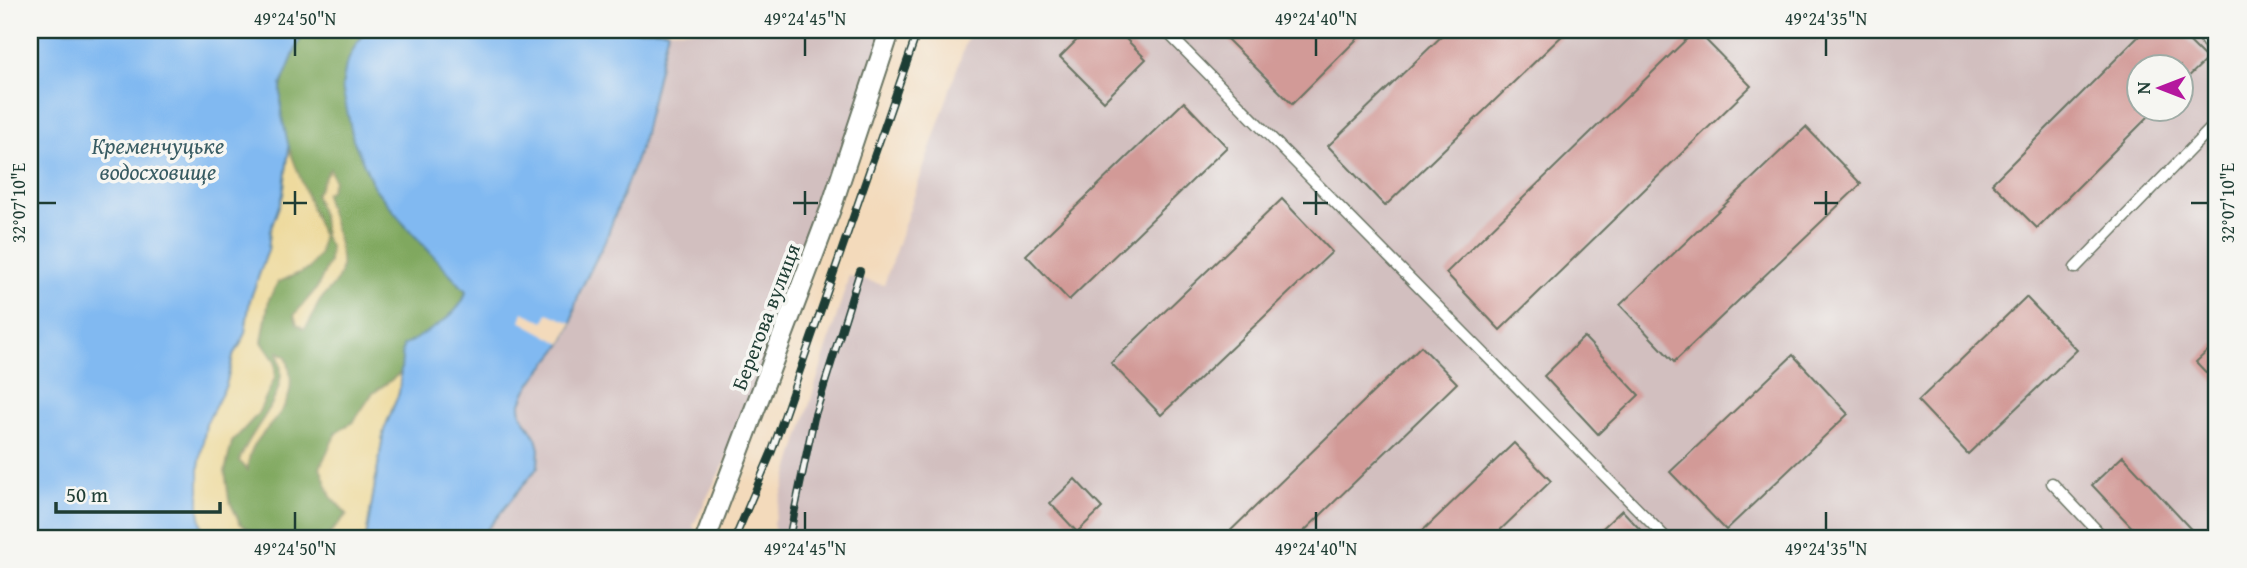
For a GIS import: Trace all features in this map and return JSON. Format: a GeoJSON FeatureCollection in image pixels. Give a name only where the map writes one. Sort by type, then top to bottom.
{"type":"FeatureCollection","features":[{"type":"Feature","properties":{"kind":"street","name":"Берегова вулиця"},"geometry":{"type":"LineString","coordinates":[[706,538],[831,208],[890,30]]}},
{"type":"Feature","properties":{"kind":"lane"},"geometry":{"type":"LineString","coordinates":[[1165,30],[1667,538]]}},
{"type":"Feature","properties":{"kind":"lane"},"geometry":{"type":"LineString","coordinates":[[2200,30],[2217,61]]}},
{"type":"Feature","properties":{"kind":"lane"},"geometry":{"type":"LineString","coordinates":[[2075,268],[2217,122]]}},
{"type":"Feature","properties":{"kind":"lane"},"geometry":{"type":"LineString","coordinates":[[2052,483],[2104,538]]}},
{"type":"Feature","properties":{"kind":"shaded area"},"geometry":{"type":"Polygon","coordinates":[[[668,30],[886,30],[764,382],[693,526],[698,534],[695,538],[480,538],[538,467],[536,438],[521,414],[520,406],[534,379],[562,344],[572,323],[580,291],[606,239],[641,146],[668,30]]]}},
{"type":"Feature","properties":{"kind":"shaded area"},"geometry":{"type":"Polygon","coordinates":[[[970,30],[2217,30],[2217,538],[776,538],[773,523],[849,276],[884,285],[970,30]]]}},
{"type":"Feature","properties":{"kind":"green space"},"geometry":{"type":"Polygon","coordinates":[[[307,30],[368,30],[356,44],[346,65],[343,87],[353,139],[374,187],[466,291],[458,308],[450,316],[404,346],[402,372],[372,394],[354,421],[335,433],[331,497],[347,514],[326,538],[260,538],[240,523],[229,500],[225,471],[232,442],[258,414],[275,361],[262,342],[269,299],[278,282],[309,269],[322,235],[293,160],[280,100],[286,70],[307,30]]]}},
{"type":"Feature","properties":{"kind":"sand"},"geometry":{"type":"Polygon","coordinates":[[[289,148],[322,235],[320,253],[309,269],[278,282],[269,299],[262,342],[275,361],[275,378],[258,414],[232,442],[225,471],[229,500],[240,523],[260,538],[204,538],[199,511],[199,465],[206,424],[226,385],[234,353],[245,332],[250,300],[268,250],[270,231],[283,195],[289,148]]]}},
{"type":"Feature","properties":{"kind":"sand"},"geometry":{"type":"Polygon","coordinates":[[[330,169],[334,180],[330,191],[325,194],[341,256],[340,274],[304,329],[297,324],[294,315],[317,288],[329,262],[330,246],[324,236],[322,216],[315,194],[330,169]]]}},
{"type":"Feature","properties":{"kind":"sand"},"geometry":{"type":"Polygon","coordinates":[[[278,352],[286,356],[291,377],[289,394],[275,420],[257,442],[250,455],[248,470],[239,461],[275,398],[281,374],[278,352]]]}},
{"type":"Feature","properties":{"kind":"sand"},"geometry":{"type":"Polygon","coordinates":[[[402,372],[399,393],[384,430],[366,538],[326,538],[347,514],[331,497],[320,467],[336,433],[354,421],[372,394],[402,372]]]}},
{"type":"Feature","properties":{"kind":"water","name":"Кременчуцьке водосховище"},"geometry":{"type":"Polygon","coordinates":[[[30,30],[307,30],[300,39],[281,85],[281,112],[289,148],[283,195],[270,231],[268,250],[250,300],[245,332],[234,353],[226,385],[206,424],[199,466],[199,511],[204,538],[30,538],[30,30]]]}},
{"type":"Feature","properties":{"kind":"water"},"geometry":{"type":"Polygon","coordinates":[[[368,30],[668,30],[641,146],[606,239],[580,291],[572,323],[562,344],[534,379],[520,406],[521,414],[536,438],[539,449],[538,467],[480,538],[366,538],[384,430],[399,393],[403,346],[450,316],[458,308],[466,291],[374,187],[353,139],[342,87],[346,65],[356,44],[368,30]]]}},
{"type":"Feature","properties":{"kind":"pier"},"geometry":{"type":"Polygon","coordinates":[[[523,312],[544,321],[548,313],[572,323],[562,344],[520,321],[523,312]]]}},
{"type":"Feature","properties":{"kind":"building"},"geometry":{"type":"Polygon","coordinates":[[[1087,30],[1117,30],[1146,59],[1104,101],[1060,57],[1087,30]]]}},
{"type":"Feature","properties":{"kind":"building"},"geometry":{"type":"Polygon","coordinates":[[[1218,30],[1366,30],[1292,104],[1218,30]]]}},
{"type":"Feature","properties":{"kind":"building"},"geometry":{"type":"Polygon","coordinates":[[[1448,30],[1568,30],[1385,206],[1328,146],[1448,30]]]}},
{"type":"Feature","properties":{"kind":"building"},"geometry":{"type":"Polygon","coordinates":[[[1696,30],[1751,86],[1500,330],[1446,273],[1696,30]]]}},
{"type":"Feature","properties":{"kind":"building"},"geometry":{"type":"Polygon","coordinates":[[[2145,30],[2178,30],[2207,59],[2194,72],[2194,52],[2124,52],[2124,122],[2143,122],[2037,228],[1992,183],[2145,30]]]}},
{"type":"Feature","properties":{"kind":"building"},"geometry":{"type":"Polygon","coordinates":[[[1184,102],[1227,147],[1069,300],[1026,255],[1184,102]]]}},
{"type":"Feature","properties":{"kind":"building"},"geometry":{"type":"Polygon","coordinates":[[[1806,127],[1861,184],[1674,362],[1620,305],[1806,127]]]}},
{"type":"Feature","properties":{"kind":"building"},"geometry":{"type":"Polygon","coordinates":[[[1282,199],[1332,252],[1161,415],[1111,363],[1282,199]]]}},
{"type":"Feature","properties":{"kind":"building"},"geometry":{"type":"Polygon","coordinates":[[[2026,297],[2077,350],[1968,454],[1918,401],[2026,297]]]}},
{"type":"Feature","properties":{"kind":"building"},"geometry":{"type":"Polygon","coordinates":[[[1584,337],[1639,395],[1598,434],[1544,376],[1584,337]]]}},
{"type":"Feature","properties":{"kind":"building"},"geometry":{"type":"Polygon","coordinates":[[[2217,342],[2217,384],[2196,362],[2217,342]]]}},
{"type":"Feature","properties":{"kind":"building"},"geometry":{"type":"Polygon","coordinates":[[[1421,346],[1457,383],[1297,538],[1223,538],[1421,346]]]}},
{"type":"Feature","properties":{"kind":"building"},"geometry":{"type":"Polygon","coordinates":[[[1793,355],[1848,414],[1726,530],[1670,472],[1793,355]]]}},
{"type":"Feature","properties":{"kind":"building"},"geometry":{"type":"Polygon","coordinates":[[[1514,443],[1551,481],[1492,538],[1415,538],[1514,443]]]}},
{"type":"Feature","properties":{"kind":"building"},"geometry":{"type":"Polygon","coordinates":[[[2123,456],[2199,538],[2142,538],[2092,485],[2123,456]]]}},
{"type":"Feature","properties":{"kind":"building"},"geometry":{"type":"Polygon","coordinates":[[[1075,479],[1102,508],[1077,532],[1050,503],[1075,479]]]}},
{"type":"Feature","properties":{"kind":"building"},"geometry":{"type":"Polygon","coordinates":[[[1622,510],[1648,538],[1592,538],[1622,510]]]}},
{"type":"Feature","properties":{"kind":"railway"},"geometry":{"type":"LineString","coordinates":[[735,538],[772,451],[918,30]]}},
{"type":"Feature","properties":{"kind":"railway"},"geometry":{"type":"LineString","coordinates":[[789,538],[814,418],[860,271]]}}]}
